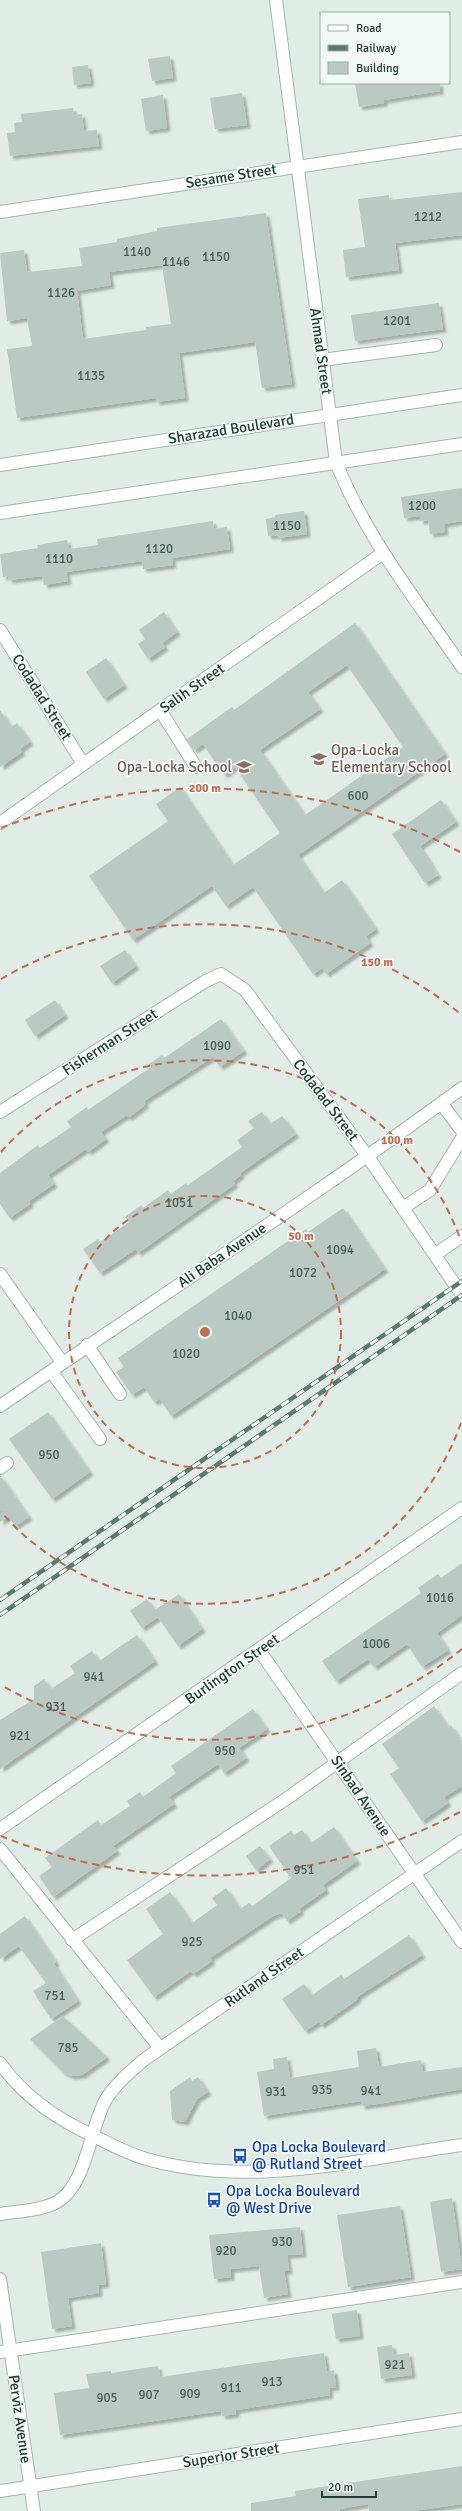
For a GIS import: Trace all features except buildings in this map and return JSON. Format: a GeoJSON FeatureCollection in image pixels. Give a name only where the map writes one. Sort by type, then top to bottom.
{"type":"FeatureCollection","features":[{"type":"Feature","properties":{"kind":"street","name":"Ahmad Street"},"geometry":{"type":"LineString","coordinates":[[276,0],[296,166],[336,462],[347,490],[383,553],[462,667]]}},
{"type":"Feature","properties":{"kind":"street","name":"Sesame Street"},"geometry":{"type":"LineString","coordinates":[[0,212],[462,142]]}},
{"type":"Feature","properties":{"kind":"street"},"geometry":{"type":"LineString","coordinates":[[322,360],[436,345]]}},
{"type":"Feature","properties":{"kind":"street","name":"Sharazad Boulevard"},"geometry":{"type":"LineString","coordinates":[[0,465],[329,414],[462,396]]}},
{"type":"Feature","properties":{"kind":"street"},"geometry":{"type":"LineString","coordinates":[[0,513],[462,444]]}},
{"type":"Feature","properties":{"kind":"street","name":"Salih Street"},"geometry":{"type":"LineString","coordinates":[[0,823],[383,553]]}},
{"type":"Feature","properties":{"kind":"street","name":"Codadad Street"},"geometry":{"type":"LineString","coordinates":[[0,630],[83,764]]}},
{"type":"Feature","properties":{"kind":"street"},"geometry":{"type":"LineString","coordinates":[[160,710],[196,767]]}},
{"type":"Feature","properties":{"kind":"street","name":"Codadad Street"},"geometry":{"type":"LineString","coordinates":[[220,974],[245,990],[368,1157],[436,1254],[462,1296]]}},
{"type":"Feature","properties":{"kind":"street","name":"Fisherman Street"},"geometry":{"type":"LineString","coordinates":[[0,1112],[204,982],[220,974]]}},
{"type":"Feature","properties":{"kind":"street","name":"Ali Baba Avenue"},"geometry":{"type":"LineString","coordinates":[[0,1406],[87,1345],[368,1157],[462,1088]]}},
{"type":"Feature","properties":{"kind":"street"},"geometry":{"type":"LineString","coordinates":[[441,1103],[462,1131]]}},
{"type":"Feature","properties":{"kind":"street"},"geometry":{"type":"LineString","coordinates":[[403,1208],[430,1190],[462,1138]]}},
{"type":"Feature","properties":{"kind":"street"},"geometry":{"type":"LineString","coordinates":[[436,1254],[462,1236]]}},
{"type":"Feature","properties":{"kind":"street"},"geometry":{"type":"LineString","coordinates":[[0,1274],[62,1362]]}},
{"type":"Feature","properties":{"kind":"street"},"geometry":{"type":"LineString","coordinates":[[87,1345],[120,1394]]}},
{"type":"Feature","properties":{"kind":"street"},"geometry":{"type":"LineString","coordinates":[[51,1371],[100,1440]]}},
{"type":"Feature","properties":{"kind":"street","name":"Burlington Street"},"geometry":{"type":"LineString","coordinates":[[0,1829],[462,1508]]}},
{"type":"Feature","properties":{"kind":"street","name":"Sinbad Avenue"},"geometry":{"type":"LineString","coordinates":[[259,1650],[337,1760],[462,1942]]}},
{"type":"Feature","properties":{"kind":"street"},"geometry":{"type":"LineString","coordinates":[[72,1940],[289,1796],[337,1760],[462,1673]]}},
{"type":"Feature","properties":{"kind":"street","name":"Rutland Street"},"geometry":{"type":"LineString","coordinates":[[0,2214],[40,2207],[58,2201],[75,2182],[105,2102],[137,2066],[160,2048],[462,1841]]}},
{"type":"Feature","properties":{"kind":"street"},"geometry":{"type":"LineString","coordinates":[[0,1849],[160,2048]]}},
{"type":"Feature","properties":{"kind":"street"},"geometry":{"type":"LineString","coordinates":[[0,2063],[12,2078],[39,2104],[60,2120],[93,2136],[150,2160],[182,2167],[238,2173],[298,2169],[462,2145]]}},
{"type":"Feature","properties":{"kind":"street","name":"Perviz Avenue"},"geometry":{"type":"LineString","coordinates":[[0,2279],[5,2351],[34,2511]]}},
{"type":"Feature","properties":{"kind":"street"},"geometry":{"type":"LineString","coordinates":[[5,2351],[462,2282]]}},
{"type":"Feature","properties":{"kind":"street","name":"Superior Street"},"geometry":{"type":"LineString","coordinates":[[0,2490],[462,2419]]}},
{"type":"Feature","properties":{"kind":"railway"},"geometry":{"type":"LineString","coordinates":[[0,1600],[462,1281]]}},
{"type":"Feature","properties":{"kind":"railway"},"geometry":{"type":"LineString","coordinates":[[0,1615],[462,1295]]}},
{"type":"Feature","properties":{"kind":"place","name":"Opa-Locka Elementary School"},"geometry":{"type":"Point","coordinates":[319,759]}},
{"type":"Feature","properties":{"kind":"place","name":"Opa-Locka School"},"geometry":{"type":"Point","coordinates":[244,767]}},
{"type":"Feature","properties":{"kind":"place","name":"Opa Locka Boulevard @ Rutland Street"},"geometry":{"type":"Point","coordinates":[240,2156]}},
{"type":"Feature","properties":{"kind":"place","name":"Opa Locka Boulevard @ West Drive"},"geometry":{"type":"Point","coordinates":[214,2200]}}]}
